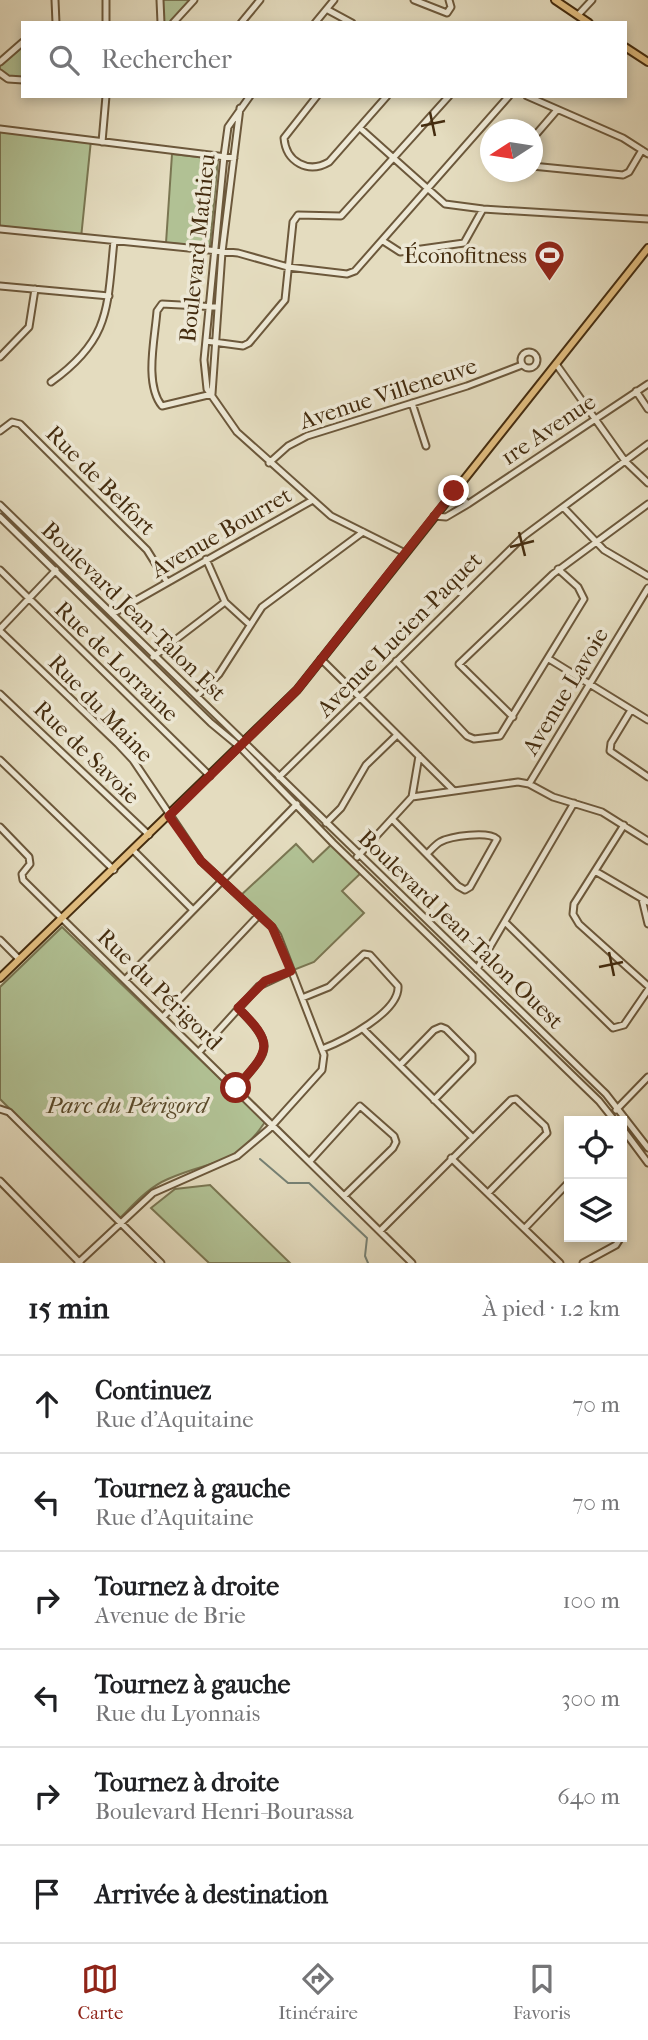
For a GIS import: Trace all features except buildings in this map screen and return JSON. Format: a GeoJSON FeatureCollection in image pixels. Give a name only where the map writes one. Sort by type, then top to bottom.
{"type":"FeatureCollection","features":[{"type":"Feature","properties":{"kind":"main road"},"geometry":{"type":"LineString","coordinates":[[555,0],[586,21]]}},
{"type":"Feature","properties":{"kind":"main road"},"geometry":{"type":"LineString","coordinates":[[627,48],[648,62]]}},
{"type":"Feature","properties":{"kind":"main road"},"geometry":{"type":"LineString","coordinates":[[0,978],[134,851],[297,690],[648,248]]}},
{"type":"Feature","properties":{"kind":"street"},"geometry":{"type":"LineString","coordinates":[[55,0],[56,21]]}},
{"type":"Feature","properties":{"kind":"street"},"geometry":{"type":"LineString","coordinates":[[106,0],[106,21]]}},
{"type":"Feature","properties":{"kind":"street"},"geometry":{"type":"LineString","coordinates":[[160,0],[161,21]]}},
{"type":"Feature","properties":{"kind":"street"},"geometry":{"type":"LineString","coordinates":[[175,21],[194,0]]}},
{"type":"Feature","properties":{"kind":"street"},"geometry":{"type":"LineString","coordinates":[[317,21],[334,0]]}},
{"type":"Feature","properties":{"kind":"street"},"geometry":{"type":"LineString","coordinates":[[414,0],[447,13],[451,7],[449,0]]}},
{"type":"Feature","properties":{"kind":"street"},"geometry":{"type":"LineString","coordinates":[[578,15],[592,0]]}},
{"type":"Feature","properties":{"kind":"street"},"geometry":{"type":"LineString","coordinates":[[242,21],[256,1]]}},
{"type":"Feature","properties":{"kind":"street"},"geometry":{"type":"LineString","coordinates":[[328,10],[348,21]]}},
{"type":"Feature","properties":{"kind":"street"},"geometry":{"type":"LineString","coordinates":[[0,62],[21,44]]}},
{"type":"Feature","properties":{"kind":"street"},"geometry":{"type":"LineString","coordinates":[[0,74],[21,79]]}},
{"type":"Feature","properties":{"kind":"street"},"geometry":{"type":"LineString","coordinates":[[102,142],[106,98]]}},
{"type":"Feature","properties":{"kind":"street","name":"Boulevard Mathieu"},"geometry":{"type":"LineString","coordinates":[[248,98],[228,127],[213,250],[206,341],[207,389],[227,422],[311,501],[331,516],[405,553]]}},
{"type":"Feature","properties":{"kind":"street"},"geometry":{"type":"LineString","coordinates":[[315,98],[285,134],[284,146],[294,163],[326,164],[385,98]]}},
{"type":"Feature","properties":{"kind":"street"},"geometry":{"type":"LineString","coordinates":[[206,341],[243,346],[249,343],[285,300],[293,222],[298,215],[341,216],[447,98]]}},
{"type":"Feature","properties":{"kind":"street"},"geometry":{"type":"LineString","coordinates":[[0,229],[222,251],[288,267],[347,274],[355,271],[383,241],[427,187],[507,98]]}},
{"type":"Feature","properties":{"kind":"street"},"geometry":{"type":"LineString","coordinates":[[531,98],[624,138],[645,152],[629,172],[623,175],[543,167]]}},
{"type":"Feature","properties":{"kind":"street","name":"Boulevard Mathieu"},"geometry":{"type":"LineString","coordinates":[[212,394],[222,251],[240,108]]}},
{"type":"Feature","properties":{"kind":"street"},"geometry":{"type":"LineString","coordinates":[[543,127],[557,110]]}},
{"type":"Feature","properties":{"kind":"street"},"geometry":{"type":"LineString","coordinates":[[360,128],[445,204],[483,209],[648,219]]}},
{"type":"Feature","properties":{"kind":"street"},"geometry":{"type":"LineString","coordinates":[[0,129],[234,158]]}},
{"type":"Feature","properties":{"kind":"street"},"geometry":{"type":"LineString","coordinates":[[383,241],[400,252],[464,243],[483,209]]}},
{"type":"Feature","properties":{"kind":"street"},"geometry":{"type":"LineString","coordinates":[[51,383],[100,332],[107,314],[114,241]]}},
{"type":"Feature","properties":{"kind":"street"},"geometry":{"type":"LineString","coordinates":[[0,286],[108,296]]}},
{"type":"Feature","properties":{"kind":"street"},"geometry":{"type":"LineString","coordinates":[[0,357],[29,327],[34,289]]}},
{"type":"Feature","properties":{"kind":"street"},"geometry":{"type":"LineString","coordinates":[[212,394],[162,406],[156,399],[153,368],[157,311],[162,304],[218,307]]}},
{"type":"Feature","properties":{"kind":"street"},"geometry":{"type":"LineString","coordinates":[[556,364],[625,461],[648,483]]}},
{"type":"Feature","properties":{"kind":"street","name":"Avenue Villeneuve"},"geometry":{"type":"LineString","coordinates":[[269,463],[288,446],[307,436],[522,365]]}},
{"type":"Feature","properties":{"kind":"street","name":"1re Avenue"},"geometry":{"type":"LineString","coordinates":[[434,516],[446,517],[468,504],[648,383]]}},
{"type":"Feature","properties":{"kind":"street"},"geometry":{"type":"LineString","coordinates":[[636,391],[648,409]]}},
{"type":"Feature","properties":{"kind":"street"},"geometry":{"type":"LineString","coordinates":[[412,403],[426,446]]}},
{"type":"Feature","properties":{"kind":"street","name":"Rue de Belfort"},"geometry":{"type":"LineString","coordinates":[[0,431],[12,422],[20,424],[147,550],[167,582]]}},
{"type":"Feature","properties":{"kind":"street","name":"Avenue Lucien-Paquet"},"geometry":{"type":"LineString","coordinates":[[279,777],[524,536],[648,444]]}},
{"type":"Feature","properties":{"kind":"street"},"geometry":{"type":"LineString","coordinates":[[454,491],[468,504]]}},
{"type":"Feature","properties":{"kind":"street","name":"Avenue Bourret"},"geometry":{"type":"LineString","coordinates":[[112,614],[311,501]]}},
{"type":"Feature","properties":{"kind":"street"},"geometry":{"type":"LineString","coordinates":[[513,717],[459,664],[558,569],[648,504]]}},
{"type":"Feature","properties":{"kind":"street","name":"Boulevard Jean-Talon Est"},"geometry":{"type":"LineString","coordinates":[[0,505],[197,696],[242,745]]}},
{"type":"Feature","properties":{"kind":"street"},"geometry":{"type":"LineString","coordinates":[[563,507],[595,542],[648,576]]}},
{"type":"Feature","properties":{"kind":"street","name":"Boulevard Jean-Talon Est"},"geometry":{"type":"LineString","coordinates":[[0,517],[148,662],[242,745]]}},
{"type":"Feature","properties":{"kind":"street"},"geometry":{"type":"LineString","coordinates":[[197,696],[219,674],[248,623],[261,607],[363,532]]}},
{"type":"Feature","properties":{"kind":"street"},"geometry":{"type":"LineString","coordinates":[[206,559],[225,602],[248,623]]}},
{"type":"Feature","properties":{"kind":"street"},"geometry":{"type":"LineString","coordinates":[[0,630],[61,565]]}},
{"type":"Feature","properties":{"kind":"street"},"geometry":{"type":"LineString","coordinates":[[396,661],[471,738],[500,736],[584,599],[578,587],[558,569]]}},
{"type":"Feature","properties":{"kind":"street","name":"Rue de Lorraine"},"geometry":{"type":"LineString","coordinates":[[0,570],[210,776]]}},
{"type":"Feature","properties":{"kind":"street","name":"Avenue Lavoie"},"geometry":{"type":"LineString","coordinates":[[412,797],[518,782],[529,784],[648,588]]}},
{"type":"Feature","properties":{"kind":"street"},"geometry":{"type":"LineString","coordinates":[[148,662],[225,602]]}},
{"type":"Feature","properties":{"kind":"street","name":"Rue du Maine"},"geometry":{"type":"LineString","coordinates":[[0,630],[133,760],[190,848],[278,936],[321,1049]]}},
{"type":"Feature","properties":{"kind":"street"},"geometry":{"type":"LineString","coordinates":[[321,659],[454,791]]}},
{"type":"Feature","properties":{"kind":"street"},"geometry":{"type":"LineString","coordinates":[[549,659],[648,720]]}},
{"type":"Feature","properties":{"kind":"street","name":"Rue de Savoie"},"geometry":{"type":"LineString","coordinates":[[0,694],[149,835]]}},
{"type":"Feature","properties":{"kind":"street"},"geometry":{"type":"LineString","coordinates":[[631,710],[611,743],[610,751],[648,777]]}},
{"type":"Feature","properties":{"kind":"street"},"geometry":{"type":"LineString","coordinates":[[326,822],[341,808],[366,765],[397,735]]}},
{"type":"Feature","properties":{"kind":"street","name":"Boulevard Jean-Talon Ouest"},"geometry":{"type":"LineString","coordinates":[[242,745],[279,777],[477,968],[618,1108],[648,1147]]}},
{"type":"Feature","properties":{"kind":"street","name":"Boulevard Jean-Talon Ouest"},"geometry":{"type":"LineString","coordinates":[[242,745],[352,862],[472,976],[611,1116]]}},
{"type":"Feature","properties":{"kind":"street"},"geometry":{"type":"LineString","coordinates":[[352,862],[412,797],[419,756]]}},
{"type":"Feature","properties":{"kind":"street"},"geometry":{"type":"LineString","coordinates":[[0,760],[114,870]]}},
{"type":"Feature","properties":{"kind":"street"},"geometry":{"type":"LineString","coordinates":[[529,784],[553,797],[602,812],[648,841]]}},
{"type":"Feature","properties":{"kind":"street"},"geometry":{"type":"LineString","coordinates":[[472,976],[506,923],[574,803]]}},
{"type":"Feature","properties":{"kind":"street"},"geometry":{"type":"LineString","coordinates":[[125,980],[297,804]]}},
{"type":"Feature","properties":{"kind":"street"},"geometry":{"type":"LineString","coordinates":[[391,819],[426,854],[465,890],[477,876],[497,839],[488,835],[449,840],[438,844],[426,854]]}},
{"type":"Feature","properties":{"kind":"street"},"geometry":{"type":"LineString","coordinates":[[506,923],[613,1028],[624,1025],[648,988],[573,914],[574,904],[624,825]]}},
{"type":"Feature","properties":{"kind":"street","name":"Rue du Périgord"},"geometry":{"type":"LineString","coordinates":[[0,827],[29,857],[30,863],[22,874],[23,880],[412,1263]]}},
{"type":"Feature","properties":{"kind":"street"},"geometry":{"type":"LineString","coordinates":[[134,851],[192,909]]}},
{"type":"Feature","properties":{"kind":"street"},"geometry":{"type":"LineString","coordinates":[[595,871],[645,900],[648,924]]}},
{"type":"Feature","properties":{"kind":"street"},"geometry":{"type":"LineString","coordinates":[[163,1017],[259,915]]}},
{"type":"Feature","properties":{"kind":"street"},"geometry":{"type":"LineString","coordinates":[[0,940],[19,959]]}},
{"type":"Feature","properties":{"kind":"street"},"geometry":{"type":"LineString","coordinates":[[0,1181],[79,1263],[153,1193],[185,1177],[228,1162],[274,1125],[321,1070],[325,1060],[321,1049],[363,1029],[398,992],[397,982],[370,955],[361,956],[329,987],[302,998]]}},
{"type":"Feature","properties":{"kind":"street"},"geometry":{"type":"LineString","coordinates":[[199,1052],[265,981],[291,971]]}},
{"type":"Feature","properties":{"kind":"street"},"geometry":{"type":"LineString","coordinates":[[236,1088],[263,1057],[265,1049],[260,1031],[238,1008]]}},
{"type":"Feature","properties":{"kind":"street"},"geometry":{"type":"LineString","coordinates":[[400,1065],[434,1030],[441,1027],[472,1055],[472,1061],[434,1100]]}},
{"type":"Feature","properties":{"kind":"street"},"geometry":{"type":"LineString","coordinates":[[363,1029],[472,1138]]}},
{"type":"Feature","properties":{"kind":"street"},"geometry":{"type":"LineString","coordinates":[[614,1116],[618,1108],[648,1077]]}},
{"type":"Feature","properties":{"kind":"street"},"geometry":{"type":"LineString","coordinates":[[380,1231],[513,1099],[547,1129],[544,1139],[488,1193]]}},
{"type":"Feature","properties":{"kind":"street"},"geometry":{"type":"LineString","coordinates":[[310,1161],[360,1106],[394,1136],[393,1148],[344,1196]]}},
{"type":"Feature","properties":{"kind":"street"},"geometry":{"type":"LineString","coordinates":[[0,1109],[9,1112],[161,1263]]}},
{"type":"Feature","properties":{"kind":"street"},"geometry":{"type":"LineString","coordinates":[[627,1135],[648,1163]]}},
{"type":"Feature","properties":{"kind":"street"},"geometry":{"type":"LineString","coordinates":[[451,1158],[561,1263]]}},
{"type":"Feature","properties":{"kind":"street"},"geometry":{"type":"LineString","coordinates":[[525,1228],[564,1187]]}},
{"type":"Feature","properties":{"kind":"street"},"geometry":{"type":"LineString","coordinates":[[583,1263],[618,1242]]}},
{"type":"Feature","properties":{"kind":"green space"},"geometry":{"type":"Polygon","coordinates":[[[160,0],[194,0],[175,21],[161,21],[160,0]]]}},
{"type":"Feature","properties":{"kind":"green space"},"geometry":{"type":"Polygon","coordinates":[[[21,44],[21,80],[8,79],[0,73],[0,62],[21,44]]]}},
{"type":"Feature","properties":{"kind":"green space"},"geometry":{"type":"Polygon","coordinates":[[[0,129],[91,140],[81,238],[0,229],[0,129]]]}},
{"type":"Feature","properties":{"kind":"green space"},"geometry":{"type":"Polygon","coordinates":[[[172,154],[218,159],[210,246],[166,243],[172,154]]]}},
{"type":"Feature","properties":{"kind":"green space"},"geometry":{"type":"Polygon","coordinates":[[[333,843],[362,872],[342,891],[364,913],[314,962],[291,971],[278,936],[239,897],[296,844],[313,862],[333,843]]]}},
{"type":"Feature","properties":{"kind":"green space","name":"Parc du Périgord"},"geometry":{"type":"Polygon","coordinates":[[[62,927],[265,1122],[254,1137],[233,1155],[161,1182],[121,1217],[0,1099],[0,987],[62,927]]]}},
{"type":"Feature","properties":{"kind":"green space"},"geometry":{"type":"Polygon","coordinates":[[[210,1185],[290,1263],[209,1263],[151,1208],[175,1189],[210,1185]]]}},
{"type":"Feature","properties":{"kind":"waterway"},"geometry":{"type":"LineString","coordinates":[[260,1159],[288,1183],[309,1183],[367,1238],[365,1256],[368,1263]]}},
{"type":"Feature","properties":{"kind":"place","name":"Éconofitness"},"geometry":{"type":"Point","coordinates":[550,282]}},
{"type":"Feature","properties":{"kind":"route"},"geometry":{"type":"LineString","coordinates":[[236,1088],[265,1052],[260,1031],[238,1008],[265,981],[291,971],[272,927],[201,861],[169,816],[297,690],[454,491]]}}]}
